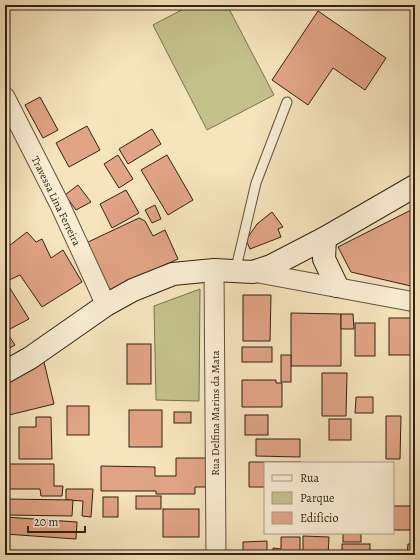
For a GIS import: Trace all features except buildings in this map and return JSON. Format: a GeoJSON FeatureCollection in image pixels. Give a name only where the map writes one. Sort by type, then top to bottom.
{"type":"FeatureCollection","features":[{"type":"Feature","properties":{"kind":"street","name":"Travessa Lina Ferreira"},"geometry":{"type":"LineString","coordinates":[[5,97],[60,205],[106,305]]}},
{"type":"Feature","properties":{"kind":"street"},"geometry":{"type":"LineString","coordinates":[[5,372],[30,358],[106,305],[133,290],[173,274],[234,271],[284,260],[415,186]]}},
{"type":"Feature","properties":{"kind":"street"},"geometry":{"type":"LineString","coordinates":[[325,238],[324,259],[337,286]]}},
{"type":"Feature","properties":{"kind":"street"},"geometry":{"type":"LineString","coordinates":[[234,271],[337,286],[415,302]]}},
{"type":"Feature","properties":{"kind":"street","name":"Rua Delfina Marins da Mata"},"geometry":{"type":"LineString","coordinates":[[216,555],[234,271]]}},
{"type":"Feature","properties":{"kind":"lane"},"geometry":{"type":"LineString","coordinates":[[234,271],[256,183],[287,102]]}},
{"type":"Feature","properties":{"kind":"green space"},"geometry":{"type":"Polygon","coordinates":[[[191,5],[227,5],[274,95],[207,130],[153,25],[191,5]]]}},
{"type":"Feature","properties":{"kind":"green space"},"geometry":{"type":"Polygon","coordinates":[[[200,289],[199,401],[156,400],[154,306],[200,289]]]}}]}
